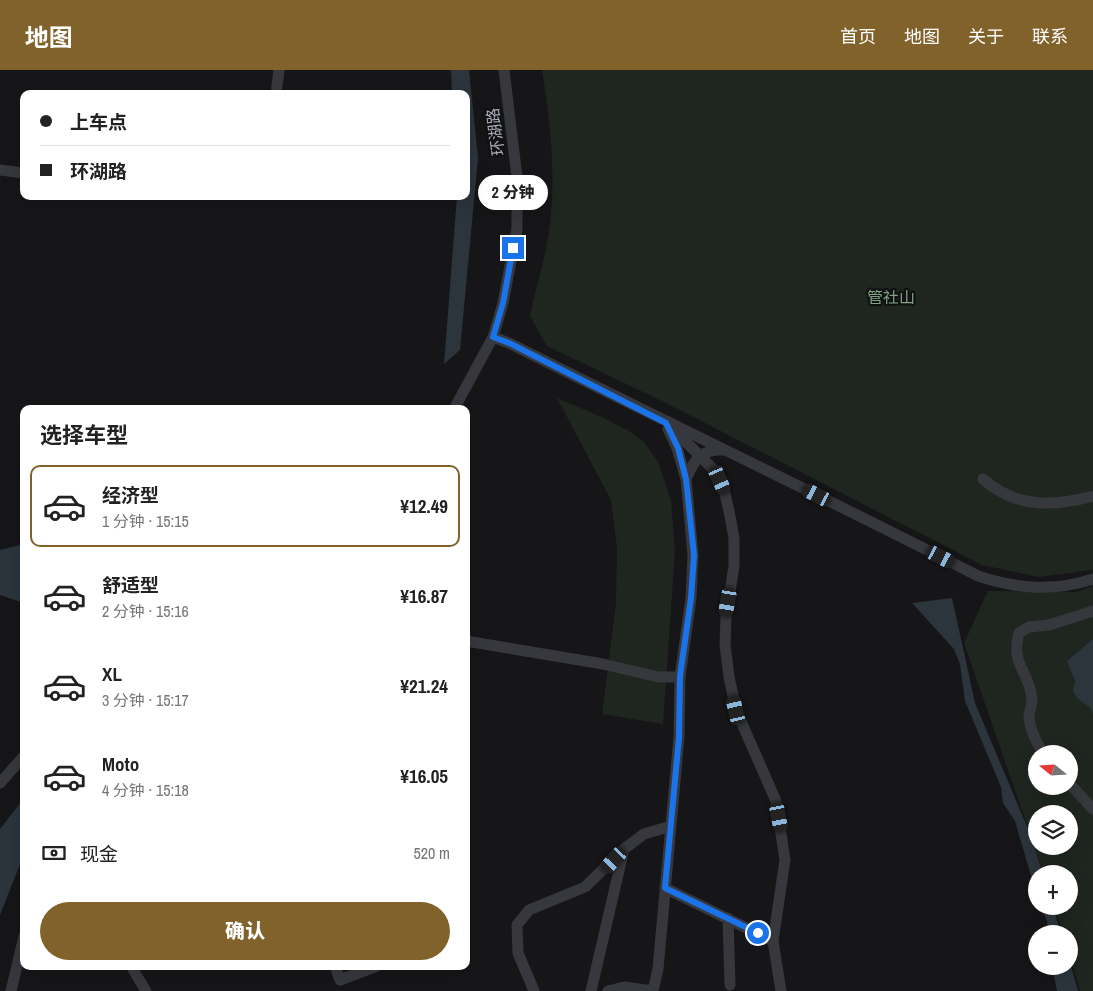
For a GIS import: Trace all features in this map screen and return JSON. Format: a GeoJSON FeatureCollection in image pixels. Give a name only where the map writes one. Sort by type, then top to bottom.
{"type":"FeatureCollection","features":[{"type":"Feature","properties":{"kind":"street"},"geometry":{"type":"LineString","coordinates":[[276,90],[279,70]]}},
{"type":"Feature","properties":{"kind":"street","name":"环湖路"},"geometry":{"type":"LineString","coordinates":[[456,405],[493,337],[503,303],[517,229],[517,177],[504,70]]}},
{"type":"Feature","properties":{"kind":"street"},"geometry":{"type":"LineString","coordinates":[[0,170],[20,172]]}},
{"type":"Feature","properties":{"kind":"street"},"geometry":{"type":"LineString","coordinates":[[493,337],[509,343],[666,423],[728,450],[978,576],[1006,585],[1039,588],[1070,587],[1093,579]]}},
{"type":"Feature","properties":{"kind":"street"},"geometry":{"type":"LineString","coordinates":[[666,423],[701,455],[715,471],[724,490],[734,538],[734,566],[726,617],[725,644],[729,678],[736,710],[776,800],[782,834],[785,860],[773,941],[781,991]]}},
{"type":"Feature","properties":{"kind":"street"},"geometry":{"type":"LineString","coordinates":[[608,991],[624,987],[653,991],[658,969],[679,737],[680,676],[691,598],[694,555],[686,479],[678,448],[666,423]]}},
{"type":"Feature","properties":{"kind":"street"},"geometry":{"type":"LineString","coordinates":[[686,479],[692,465],[701,455],[712,450],[728,450]]}},
{"type":"Feature","properties":{"kind":"street"},"geometry":{"type":"LineString","coordinates":[[983,479],[998,493],[1017,500],[1046,503],[1093,496]]}},
{"type":"Feature","properties":{"kind":"street"},"geometry":{"type":"LineString","coordinates":[[1039,745],[1030,729],[1029,713],[1032,700],[1026,678],[1018,662],[1015,646],[1019,633],[1029,627],[1049,626],[1093,611]]}},
{"type":"Feature","properties":{"kind":"street"},"geometry":{"type":"LineString","coordinates":[[470,643],[604,664],[658,677],[680,676]]}},
{"type":"Feature","properties":{"kind":"street"},"geometry":{"type":"LineString","coordinates":[[0,783],[20,760]]}},
{"type":"Feature","properties":{"kind":"street"},"geometry":{"type":"LineString","coordinates":[[1078,793],[1093,809]]}},
{"type":"Feature","properties":{"kind":"street"},"geometry":{"type":"LineString","coordinates":[[534,991],[518,953],[517,925],[529,910],[585,887],[624,849],[644,834],[671,826]]}},
{"type":"Feature","properties":{"kind":"street"},"geometry":{"type":"LineString","coordinates":[[591,991],[624,849]]}},
{"type":"Feature","properties":{"kind":"street"},"geometry":{"type":"LineString","coordinates":[[665,888],[773,941]]}},
{"type":"Feature","properties":{"kind":"street"},"geometry":{"type":"LineString","coordinates":[[728,918],[730,985]]}},
{"type":"Feature","properties":{"kind":"street"},"geometry":{"type":"LineString","coordinates":[[11,991],[20,953]]}},
{"type":"Feature","properties":{"kind":"street"},"geometry":{"type":"LineString","coordinates":[[133,970],[146,991]]}},
{"type":"Feature","properties":{"kind":"street"},"geometry":{"type":"LineString","coordinates":[[336,970],[340,980],[366,970]]}},
{"type":"Feature","properties":{"kind":"green space","name":"管社山"},"geometry":{"type":"Polygon","coordinates":[[[542,70],[1093,70],[1093,570],[1039,577],[982,565],[664,402],[547,346],[530,316],[546,248],[551,217],[552,154],[542,70]]]}},
{"type":"Feature","properties":{"kind":"green space"},"geometry":{"type":"Polygon","coordinates":[[[557,398],[604,418],[629,431],[644,442],[658,462],[671,500],[675,551],[663,724],[602,714],[616,603],[617,547],[611,500],[557,398]]]}},
{"type":"Feature","properties":{"kind":"green space"},"geometry":{"type":"Polygon","coordinates":[[[1093,586],[1093,991],[1080,991],[1075,975],[1078,975],[1078,925],[1060,925],[1057,915],[1078,915],[1078,865],[1041,865],[1037,855],[1078,855],[1078,805],[1028,805],[1028,828],[964,643],[988,591],[1076,592],[1093,586]]]}},
{"type":"Feature","properties":{"kind":"shaded area"},"geometry":{"type":"Polygon","coordinates":[[[451,70],[469,70],[478,158],[460,350],[444,364],[457,200],[470,200],[470,90],[452,90],[451,70]]]}},
{"type":"Feature","properties":{"kind":"shaded area"},"geometry":{"type":"Polygon","coordinates":[[[20,545],[20,602],[0,595],[0,550],[20,545]]]}},
{"type":"Feature","properties":{"kind":"shaded area"},"geometry":{"type":"Polygon","coordinates":[[[952,598],[975,703],[1028,829],[1028,855],[1037,855],[1040,865],[1028,866],[1015,821],[1003,803],[1001,787],[965,701],[960,664],[954,649],[912,603],[952,598]]]}},
{"type":"Feature","properties":{"kind":"shaded area"},"geometry":{"type":"Polygon","coordinates":[[[1093,639],[1093,714],[1091,708],[1078,699],[1073,691],[1075,681],[1067,661],[1093,639]]]}},
{"type":"Feature","properties":{"kind":"shaded area"},"geometry":{"type":"Polygon","coordinates":[[[20,803],[20,864],[0,915],[0,829],[20,803]]]}},
{"type":"Feature","properties":{"kind":"shaded area"},"geometry":{"type":"Polygon","coordinates":[[[1045,915],[1056,915],[1058,925],[1047,925],[1045,915]]]}},
{"type":"Feature","properties":{"kind":"shaded area"},"geometry":{"type":"Polygon","coordinates":[[[1054,975],[1074,975],[1078,991],[1057,991],[1054,975]]]}},
{"type":"Feature","properties":{"kind":"route"},"geometry":{"type":"LineString","coordinates":[[513,248],[503,303],[493,337],[509,343],[666,423],[678,448],[686,479],[694,555],[691,598],[680,676],[679,737],[665,888],[758,933]]}}]}
